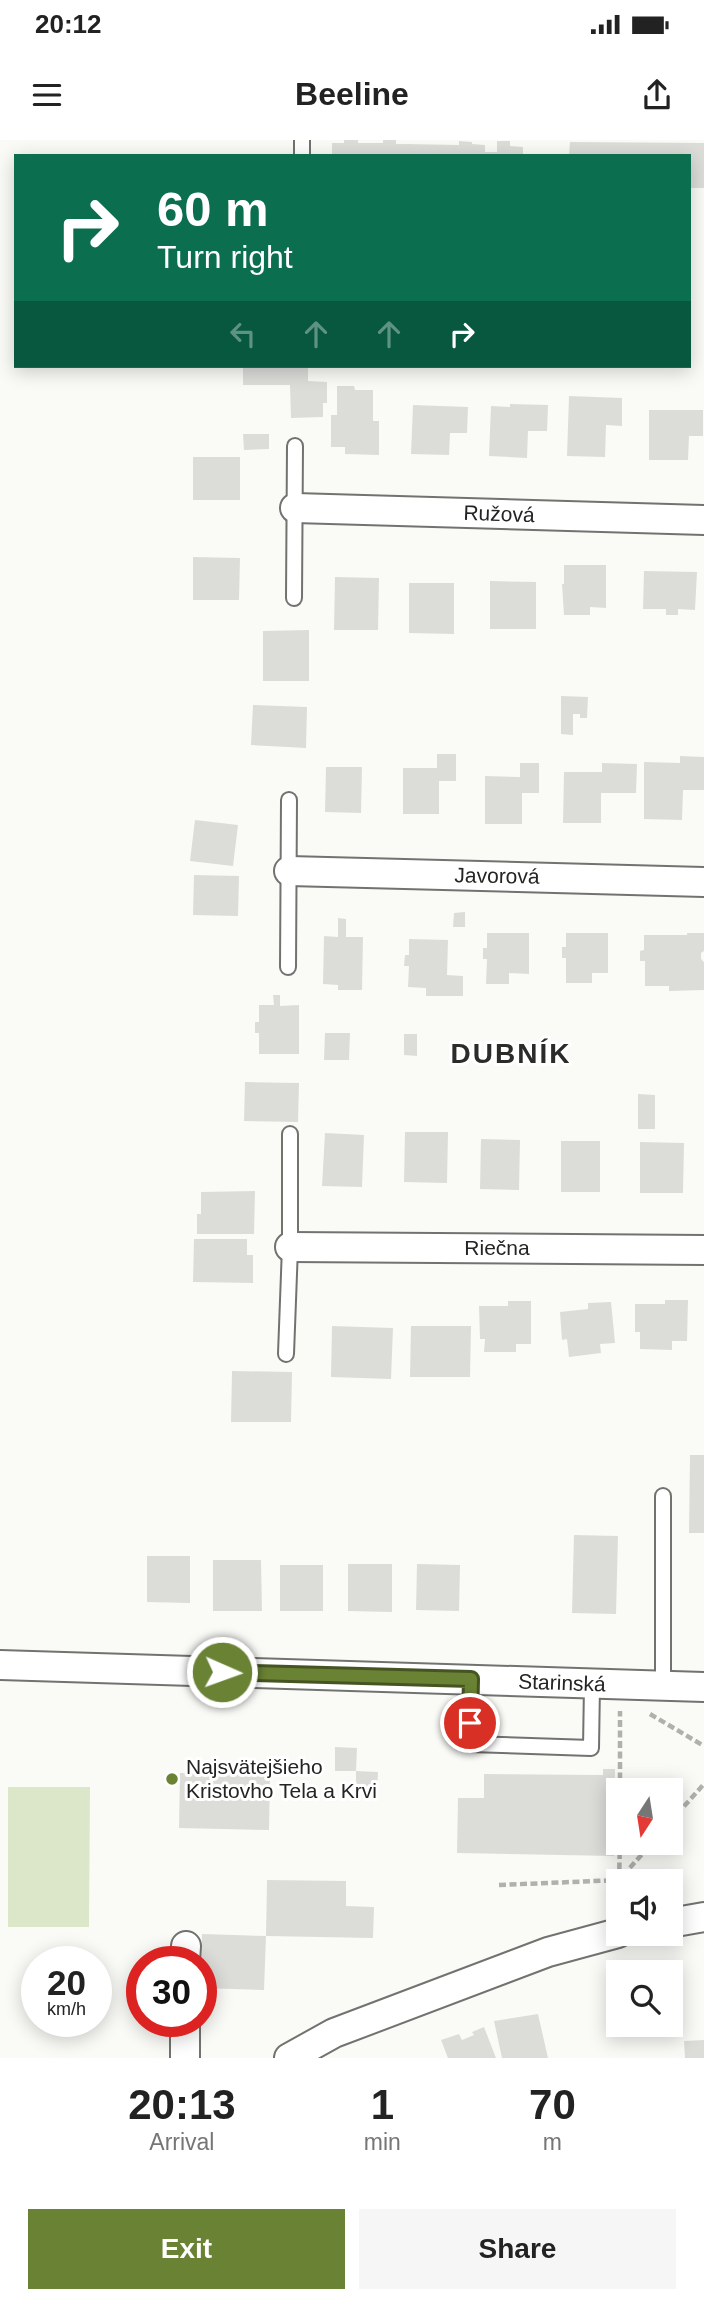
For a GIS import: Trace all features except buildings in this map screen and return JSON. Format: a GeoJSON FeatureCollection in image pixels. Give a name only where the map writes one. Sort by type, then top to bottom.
{"type":"FeatureCollection","features":[{"type":"Feature","properties":{"kind":"street","name":"Ružová"},"geometry":{"type":"LineString","coordinates":[[295,508],[704,520]]}},
{"type":"Feature","properties":{"kind":"street","name":"Javorová"},"geometry":{"type":"LineString","coordinates":[[289,871],[704,881]]}},
{"type":"Feature","properties":{"kind":"street","name":"Riečna"},"geometry":{"type":"LineString","coordinates":[[290,1247],[704,1250]]}},
{"type":"Feature","properties":{"kind":"street","name":"Starinská"},"geometry":{"type":"LineString","coordinates":[[0,1665],[471,1679],[592,1685],[620,1691],[663,1686],[704,1687]]}},
{"type":"Feature","properties":{"kind":"street"},"geometry":{"type":"LineString","coordinates":[[683,1921],[704,1917]]}},
{"type":"Feature","properties":{"kind":"street"},"geometry":{"type":"LineString","coordinates":[[289,2058],[334,2033],[548,1952],[606,1936]]}},
{"type":"Feature","properties":{"kind":"street"},"geometry":{"type":"LineString","coordinates":[[185,2037],[185,2058]]}},
{"type":"Feature","properties":{"kind":"lane"},"geometry":{"type":"LineString","coordinates":[[294,598],[295,446]]}},
{"type":"Feature","properties":{"kind":"lane"},"geometry":{"type":"LineString","coordinates":[[288,967],[289,800]]}},
{"type":"Feature","properties":{"kind":"lane"},"geometry":{"type":"LineString","coordinates":[[286,1354],[290,1133]]}},
{"type":"Feature","properties":{"kind":"lane"},"geometry":{"type":"LineString","coordinates":[[663,1496],[663,1686]]}},
{"type":"Feature","properties":{"kind":"lane"},"geometry":{"type":"LineString","coordinates":[[471,1679],[470,1744],[591,1748],[592,1685]]}},
{"type":"Feature","properties":{"kind":"path"},"geometry":{"type":"LineString","coordinates":[[620,1691],[704,1746]]}},
{"type":"Feature","properties":{"kind":"path"},"geometry":{"type":"LineString","coordinates":[[620,1691],[620,1778]]}},
{"type":"Feature","properties":{"kind":"path"},"geometry":{"type":"LineString","coordinates":[[683,1807],[704,1784]]}},
{"type":"Feature","properties":{"kind":"path"},"geometry":{"type":"LineString","coordinates":[[630,1869],[642,1855]]}},
{"type":"Feature","properties":{"kind":"path"},"geometry":{"type":"LineString","coordinates":[[499,1885],[606,1881]]}},
{"type":"Feature","properties":{"kind":"green space"},"geometry":{"type":"Polygon","coordinates":[[[8,1787],[90,1787],[89,1927],[8,1927],[8,1787]]]}},
{"type":"Feature","properties":{"kind":"place","name":"Najsvätejšieho Kristovho Tela a Krvi"},"geometry":{"type":"Point","coordinates":[172,1779]}},
{"type":"Feature","properties":{"kind":"district","name":"DUBNÍK"},"geometry":{"type":"Point","coordinates":[511,1053]}},
{"type":"Feature","properties":{"kind":"route"},"geometry":{"type":"LineString","coordinates":[[222,1672],[471,1679],[470,1723]]}}]}
